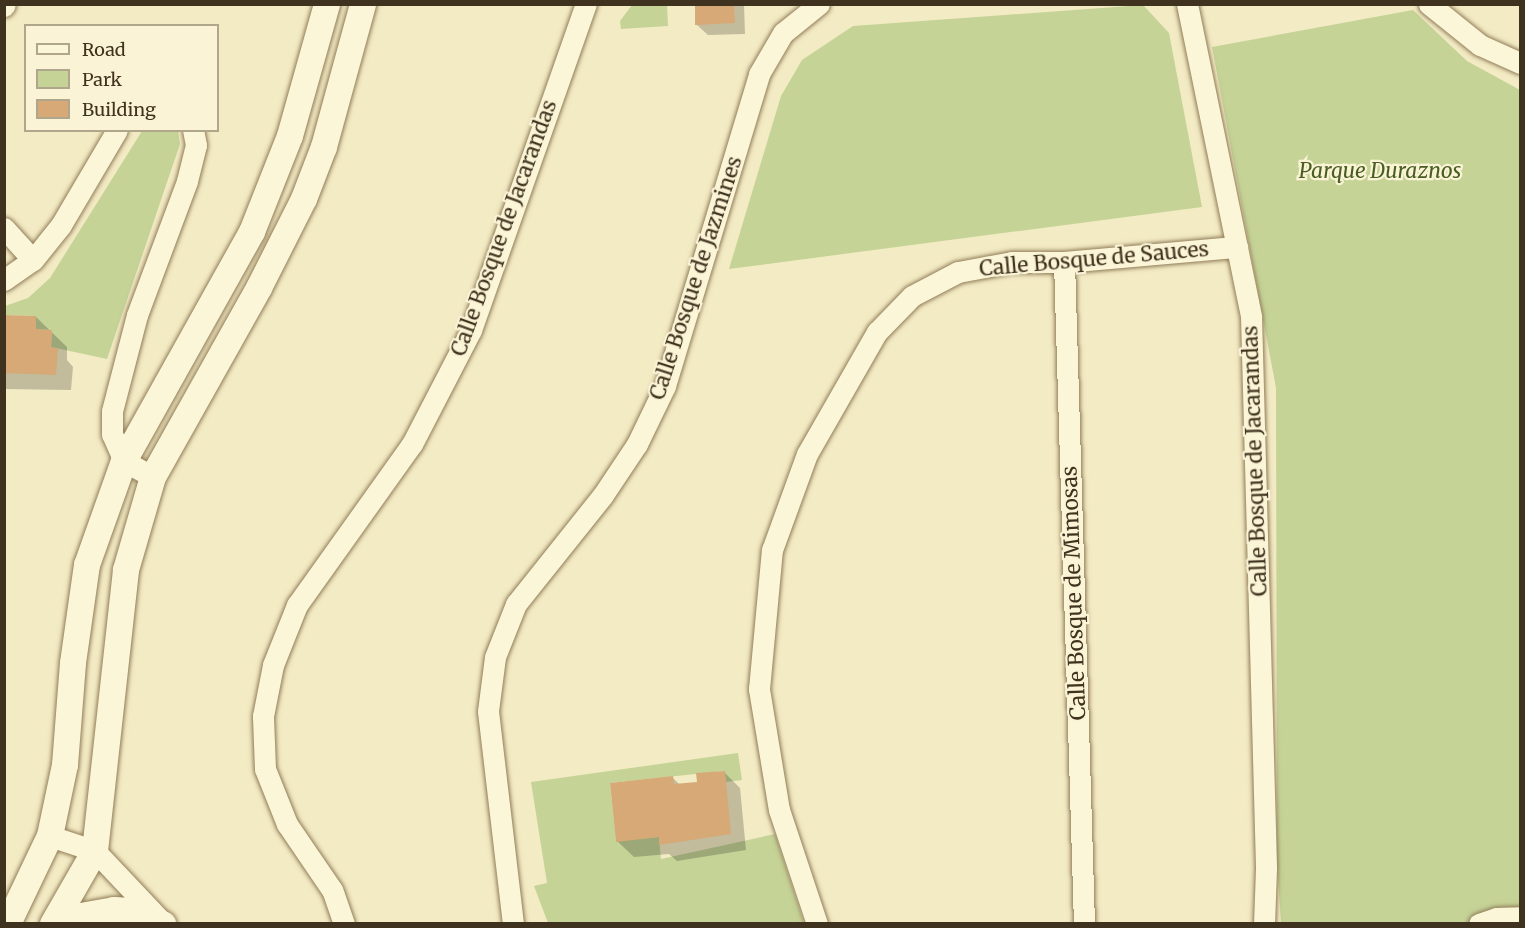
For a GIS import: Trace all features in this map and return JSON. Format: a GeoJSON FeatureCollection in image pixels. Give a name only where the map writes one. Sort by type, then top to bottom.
{"type":"FeatureCollection","features":[{"type":"Feature","properties":{"kind":"street"},"geometry":{"type":"LineString","coordinates":[[8,924],[50,836],[65,765],[72,663],[87,565],[124,461],[252,232],[290,136],[327,4]]}},
{"type":"Feature","properties":{"kind":"street"},"geometry":{"type":"LineString","coordinates":[[53,924],[95,851],[126,570],[153,477],[279,253],[304,199],[324,147],[363,4]]}},
{"type":"Feature","properties":{"kind":"street","name":"Calle Bosque de Jacarandas"},"geometry":{"type":"LineString","coordinates":[[344,924],[332,890],[287,824],[264,769],[264,717],[273,665],[297,605],[411,444],[471,330],[586,4]]}},
{"type":"Feature","properties":{"kind":"street","name":"Calle Bosque de Jazmines"},"geometry":{"type":"LineString","coordinates":[[513,924],[488,711],[495,657],[516,604],[603,495],[637,444],[665,386],[759,74],[783,33],[819,4]]}},
{"type":"Feature","properties":{"kind":"street","name":"Calle Bosque de Jacarandas"},"geometry":{"type":"LineString","coordinates":[[1187,4],[1251,316],[1266,868],[1264,924]]}},
{"type":"Feature","properties":{"kind":"street"},"geometry":{"type":"LineString","coordinates":[[1429,4],[1480,45],[1521,63]]}},
{"type":"Feature","properties":{"kind":"street"},"geometry":{"type":"LineString","coordinates":[[4,280],[33,260],[62,225],[116,132]]}},
{"type":"Feature","properties":{"kind":"street"},"geometry":{"type":"LineString","coordinates":[[153,477],[124,461],[111,423],[117,386],[137,315],[187,181],[196,145],[193,132]]}},
{"type":"Feature","properties":{"kind":"street"},"geometry":{"type":"LineString","coordinates":[[4,228],[33,260]]}},
{"type":"Feature","properties":{"kind":"street","name":"Calle Bosque de Sauces"},"geometry":{"type":"LineString","coordinates":[[817,924],[779,810],[759,688],[772,550],[807,454],[877,332],[912,296],[958,272],[1012,262],[1064,262],[1237,247]]}},
{"type":"Feature","properties":{"kind":"street","name":"Calle Bosque de Mimosas"},"geometry":{"type":"LineString","coordinates":[[1064,262],[1084,924]]}},
{"type":"Feature","properties":{"kind":"street"},"geometry":{"type":"LineString","coordinates":[[50,836],[95,851],[163,924]]}},
{"type":"Feature","properties":{"kind":"street"},"geometry":{"type":"LineString","coordinates":[[66,924],[81,916],[114,910],[132,911],[163,924]]}},
{"type":"Feature","properties":{"kind":"street"},"geometry":{"type":"LineString","coordinates":[[1479,924],[1496,918],[1521,917]]}},
{"type":"Feature","properties":{"kind":"green space"},"geometry":{"type":"Polygon","coordinates":[[[632,5],[667,5],[668,26],[621,29],[620,21],[632,5]]]}},
{"type":"Feature","properties":{"kind":"green space"},"geometry":{"type":"Polygon","coordinates":[[[1143,5],[1169,33],[1202,207],[729,269],[781,96],[802,60],[853,26],[1143,5]]]}},
{"type":"Feature","properties":{"kind":"green space","name":"Parque Duraznos"},"geometry":{"type":"Polygon","coordinates":[[[1413,10],[1467,61],[1520,90],[1520,923],[1281,923],[1277,864],[1276,388],[1212,47],[1413,10]]]}},
{"type":"Feature","properties":{"kind":"green space"},"geometry":{"type":"Polygon","coordinates":[[[141,132],[178,132],[180,144],[107,359],[51,347],[52,330],[36,329],[36,316],[5,315],[5,306],[28,298],[50,278],[141,132]]]}},
{"type":"Feature","properties":{"kind":"green space"},"geometry":{"type":"Polygon","coordinates":[[[738,753],[742,780],[726,782],[724,771],[610,783],[616,841],[659,837],[661,859],[775,834],[804,923],[548,923],[534,886],[547,883],[531,782],[738,753]]]}},
{"type":"Feature","properties":{"kind":"building"},"geometry":{"type":"Polygon","coordinates":[[[695,4],[734,4],[735,23],[695,25],[695,4]]]}},
{"type":"Feature","properties":{"kind":"building"},"geometry":{"type":"Polygon","coordinates":[[[4,315],[36,316],[36,329],[52,330],[51,347],[58,349],[56,375],[4,373],[4,315]]]}},
{"type":"Feature","properties":{"kind":"building"},"geometry":{"type":"Polygon","coordinates":[[[725,771],[731,834],[659,845],[659,837],[616,842],[610,783],[673,776],[674,784],[697,782],[696,773],[725,771]]]}}]}
